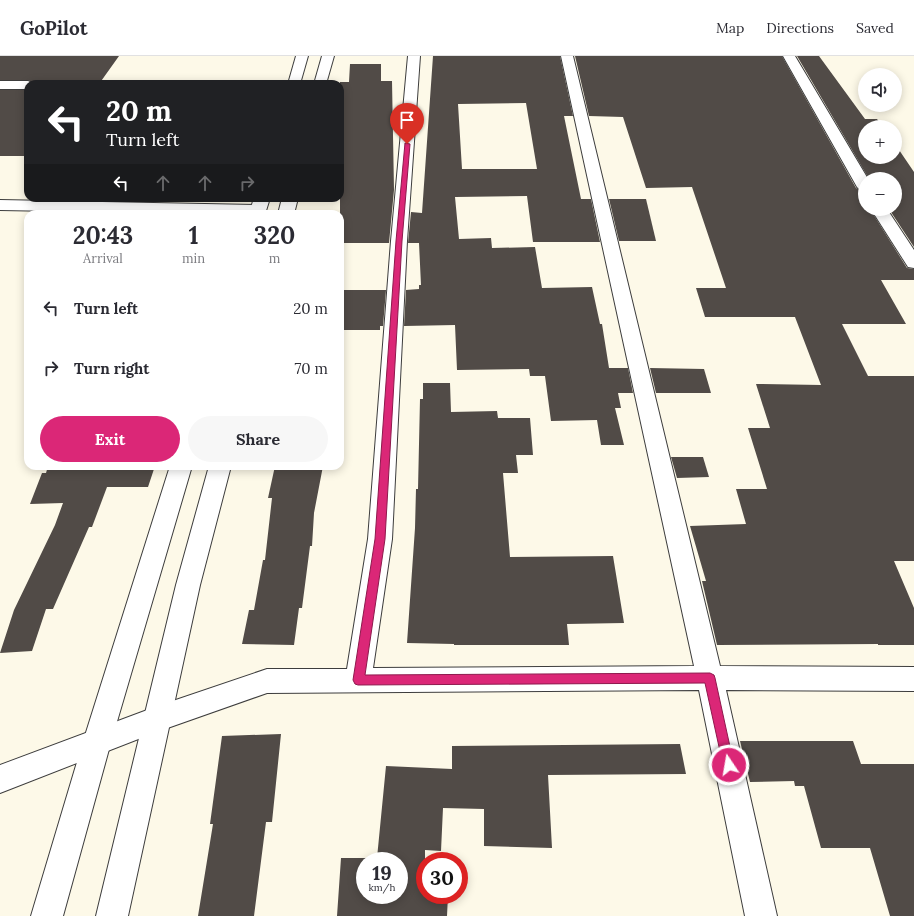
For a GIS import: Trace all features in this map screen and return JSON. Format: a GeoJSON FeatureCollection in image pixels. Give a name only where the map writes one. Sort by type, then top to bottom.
{"type":"FeatureCollection","features":[{"type":"Feature","properties":{"kind":"street"},"geometry":{"type":"LineString","coordinates":[[295,80],[302,56]]}},
{"type":"Feature","properties":{"kind":"street"},"geometry":{"type":"LineString","coordinates":[[321,80],[328,56]]}},
{"type":"Feature","properties":{"kind":"street"},"geometry":{"type":"LineString","coordinates":[[358,680],[380,539],[399,241],[414,56]]}},
{"type":"Feature","properties":{"kind":"street"},"geometry":{"type":"LineString","coordinates":[[567,56],[710,678],[761,916]]}},
{"type":"Feature","properties":{"kind":"street"},"geometry":{"type":"LineString","coordinates":[[789,56],[858,175]]}},
{"type":"Feature","properties":{"kind":"street"},"geometry":{"type":"LineString","coordinates":[[0,85],[24,85]]}},
{"type":"Feature","properties":{"kind":"street"},"geometry":{"type":"LineString","coordinates":[[0,205],[259,207]]}},
{"type":"Feature","properties":{"kind":"street"},"geometry":{"type":"LineString","coordinates":[[884,216],[914,263]]}},
{"type":"Feature","properties":{"kind":"street"},"geometry":{"type":"LineString","coordinates":[[47,916],[97,742],[180,470]]}},
{"type":"Feature","properties":{"kind":"street"},"geometry":{"type":"LineString","coordinates":[[112,916],[188,585],[219,470]]}},
{"type":"Feature","properties":{"kind":"street"},"geometry":{"type":"LineString","coordinates":[[0,779],[158,719],[267,681],[710,678],[914,679]]}},
{"type":"Feature","properties":{"kind":"building"},"geometry":{"type":"Polygon","coordinates":[[[0,56],[119,56],[102,80],[0,80],[0,56]]]}},
{"type":"Feature","properties":{"kind":"building"},"geometry":{"type":"Polygon","coordinates":[[[433,56],[560,56],[573,116],[564,116],[581,199],[591,199],[600,242],[533,242],[527,196],[455,197],[459,239],[491,238],[492,248],[535,247],[542,288],[592,287],[600,324],[602,324],[609,368],[628,368],[633,393],[618,393],[621,408],[615,408],[624,445],[601,445],[597,420],[551,421],[545,376],[530,376],[529,369],[457,370],[455,325],[404,326],[406,290],[419,289],[419,285],[421,285],[419,243],[408,243],[411,212],[422,213],[433,56]],[[526,103],[458,104],[462,169],[537,169],[526,103]]]}},
{"type":"Feature","properties":{"kind":"building"},"geometry":{"type":"Polygon","coordinates":[[[575,56],[782,56],[858,189],[858,216],[874,216],[907,268],[914,269],[914,280],[881,280],[906,324],[842,324],[868,376],[914,376],[914,561],[894,561],[914,608],[914,645],[717,645],[702,581],[706,581],[690,526],[746,524],[736,489],[767,489],[748,428],[770,428],[756,384],[821,385],[795,317],[705,317],[696,288],[726,288],[692,187],[646,188],[623,117],[589,116],[575,56]]]}},
{"type":"Feature","properties":{"kind":"building"},"geometry":{"type":"Polygon","coordinates":[[[797,56],[819,56],[858,109],[858,112],[860,112],[865,119],[878,120],[858,120],[858,160],[797,56]]]}},
{"type":"Feature","properties":{"kind":"building"},"geometry":{"type":"Polygon","coordinates":[[[350,64],[381,64],[381,81],[392,81],[394,190],[389,243],[344,243],[344,210],[340,210],[340,202],[344,202],[344,82],[349,82],[350,64]]]}},
{"type":"Feature","properties":{"kind":"building"},"geometry":{"type":"Polygon","coordinates":[[[0,90],[24,90],[24,156],[0,156],[0,90]]]}},
{"type":"Feature","properties":{"kind":"building"},"geometry":{"type":"Polygon","coordinates":[[[902,154],[914,172],[914,247],[894,216],[902,216],[902,172],[865,172],[860,164],[902,164],[902,154]]]}},
{"type":"Feature","properties":{"kind":"building"},"geometry":{"type":"Polygon","coordinates":[[[609,199],[646,199],[656,241],[619,241],[609,199]]]}},
{"type":"Feature","properties":{"kind":"building"},"geometry":{"type":"Polygon","coordinates":[[[344,290],[386,290],[383,326],[380,326],[380,330],[344,330],[344,290]]]}},
{"type":"Feature","properties":{"kind":"building"},"geometry":{"type":"Polygon","coordinates":[[[650,368],[704,369],[711,393],[656,393],[650,368]]]}},
{"type":"Feature","properties":{"kind":"building"},"geometry":{"type":"Polygon","coordinates":[[[423,383],[450,383],[451,412],[497,411],[498,418],[530,418],[533,455],[516,455],[518,473],[503,473],[510,557],[613,556],[624,623],[567,624],[569,645],[454,645],[407,643],[415,528],[416,489],[418,489],[420,399],[423,399],[423,383]]]}},
{"type":"Feature","properties":{"kind":"building"},"geometry":{"type":"Polygon","coordinates":[[[671,457],[703,457],[709,477],[677,478],[671,457]]]}},
{"type":"Feature","properties":{"kind":"building"},"geometry":{"type":"Polygon","coordinates":[[[47,470],[154,470],[148,487],[107,487],[92,527],[89,527],[53,609],[46,609],[32,651],[0,653],[14,610],[55,525],[63,503],[30,504],[42,473],[46,473],[47,470]]]}},
{"type":"Feature","properties":{"kind":"building"},"geometry":{"type":"Polygon","coordinates":[[[274,470],[322,470],[314,513],[312,546],[310,546],[302,608],[299,608],[294,645],[242,644],[249,610],[254,610],[263,560],[265,560],[272,498],[268,498],[274,470]]]}},
{"type":"Feature","properties":{"kind":"building"},"geometry":{"type":"Polygon","coordinates":[[[281,734],[272,822],[266,822],[254,916],[198,916],[213,824],[210,824],[222,736],[281,734]]]}},
{"type":"Feature","properties":{"kind":"building"},"geometry":{"type":"Polygon","coordinates":[[[740,741],[853,741],[861,764],[914,764],[914,916],[890,916],[870,848],[821,848],[804,786],[795,786],[794,781],[750,782],[740,741]]]}},
{"type":"Feature","properties":{"kind":"building"},"geometry":{"type":"Polygon","coordinates":[[[680,744],[686,774],[548,775],[552,848],[484,846],[484,809],[443,808],[441,851],[425,850],[425,852],[416,852],[416,904],[448,904],[447,916],[337,916],[341,858],[356,858],[356,904],[408,904],[408,852],[378,852],[386,766],[452,769],[452,746],[680,744]]]}},
{"type":"Feature","properties":{"kind":"route"},"geometry":{"type":"LineString","coordinates":[[407,144],[399,241],[380,539],[358,680],[710,678],[729,765]]}}]}
